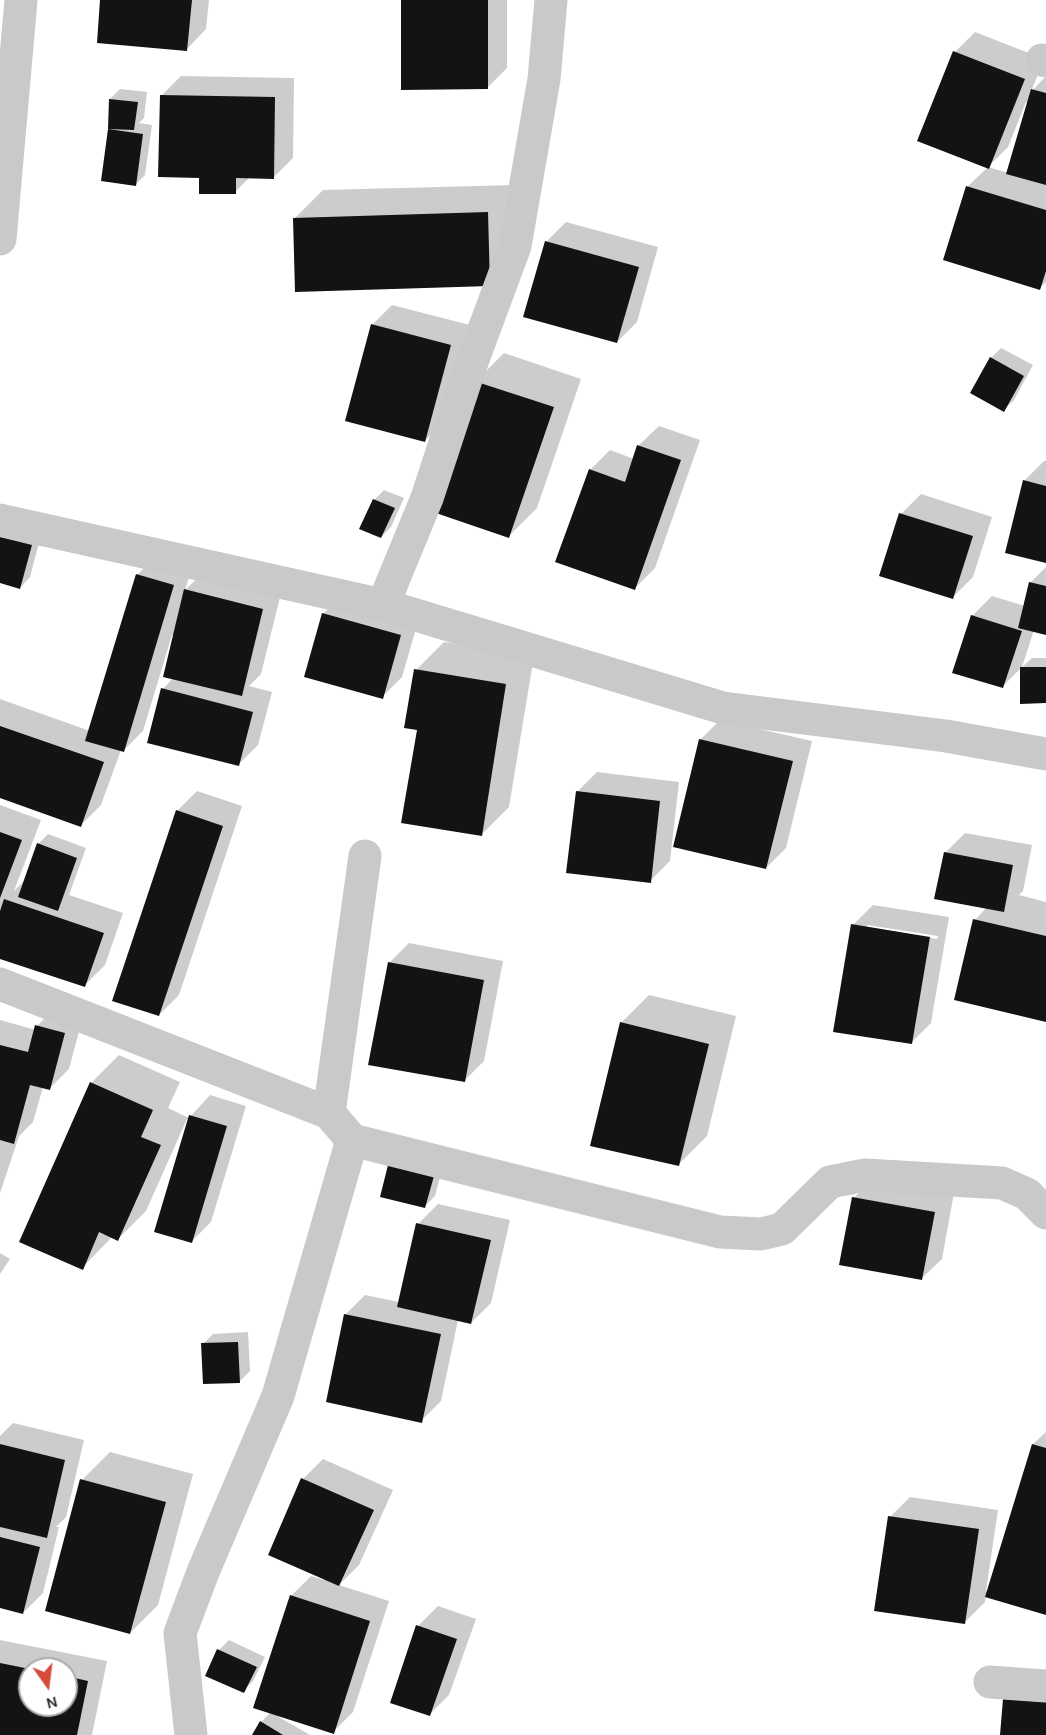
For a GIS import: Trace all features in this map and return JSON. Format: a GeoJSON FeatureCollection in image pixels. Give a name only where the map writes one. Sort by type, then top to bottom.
{"type":"FeatureCollection","features":[{"type":"Feature","properties":{"kind":"street"},"geometry":{"type":"LineString","coordinates":[[0,239],[21,0]]}},
{"type":"Feature","properties":{"kind":"street"},"geometry":{"type":"LineString","coordinates":[[383,605],[427,498],[469,370],[515,246],[544,79],[550,0]]}},
{"type":"Feature","properties":{"kind":"street"},"geometry":{"type":"LineString","coordinates":[[0,520],[383,605],[723,708],[946,736],[1046,754]]}},
{"type":"Feature","properties":{"kind":"street"},"geometry":{"type":"LineString","coordinates":[[328,1113],[365,856]]}},
{"type":"Feature","properties":{"kind":"street"},"geometry":{"type":"LineString","coordinates":[[0,984],[328,1113],[352,1140],[720,1232],[761,1234],[782,1229],[830,1182],[866,1175],[1002,1183],[1027,1194],[1046,1213]]}},
{"type":"Feature","properties":{"kind":"street"},"geometry":{"type":"LineString","coordinates":[[191,1735],[180,1633],[203,1572],[278,1396],[352,1140]]}},
{"type":"Feature","properties":{"kind":"street"},"geometry":{"type":"LineString","coordinates":[[990,1682],[1046,1686]]}},
{"type":"Feature","properties":{"kind":"building"},"geometry":{"type":"Polygon","coordinates":[[[100,0],[192,0],[187,51],[97,43],[100,0]]]}},
{"type":"Feature","properties":{"kind":"building"},"geometry":{"type":"Polygon","coordinates":[[[401,0],[488,0],[488,89],[401,90],[401,0]]]}},
{"type":"Feature","properties":{"kind":"building"},"geometry":{"type":"Polygon","coordinates":[[[953,51],[1025,79],[989,169],[917,141],[953,51]]]}},
{"type":"Feature","properties":{"kind":"building"},"geometry":{"type":"Polygon","coordinates":[[[1031,89],[1046,93],[1046,185],[1006,174],[1031,89]]]}},
{"type":"Feature","properties":{"kind":"building"},"geometry":{"type":"Polygon","coordinates":[[[160,95],[275,97],[274,179],[236,178],[236,194],[199,194],[199,178],[158,177],[160,95]]]}},
{"type":"Feature","properties":{"kind":"building"},"geometry":{"type":"Polygon","coordinates":[[[109,99],[138,102],[134,130],[108,129],[109,99]]]}},
{"type":"Feature","properties":{"kind":"building"},"geometry":{"type":"Polygon","coordinates":[[[108,129],[143,134],[136,186],[101,181],[108,129]]]}},
{"type":"Feature","properties":{"kind":"building"},"geometry":{"type":"Polygon","coordinates":[[[966,186],[1046,210],[1046,271],[1040,290],[943,260],[966,186]]]}},
{"type":"Feature","properties":{"kind":"building"},"geometry":{"type":"Polygon","coordinates":[[[488,212],[490,286],[295,292],[293,218],[488,212]]]}},
{"type":"Feature","properties":{"kind":"building"},"geometry":{"type":"Polygon","coordinates":[[[545,241],[639,267],[617,343],[523,317],[545,241]]]}},
{"type":"Feature","properties":{"kind":"building"},"geometry":{"type":"Polygon","coordinates":[[[371,324],[451,345],[425,442],[345,421],[371,324]]]}},
{"type":"Feature","properties":{"kind":"building"},"geometry":{"type":"Polygon","coordinates":[[[990,357],[1024,376],[1004,412],[970,393],[990,357]]]}},
{"type":"Feature","properties":{"kind":"building"},"geometry":{"type":"Polygon","coordinates":[[[474,381],[554,407],[509,538],[430,511],[474,381]]]}},
{"type":"Feature","properties":{"kind":"building"},"geometry":{"type":"Polygon","coordinates":[[[637,445],[681,460],[635,590],[555,562],[589,469],[625,482],[637,445]]]}},
{"type":"Feature","properties":{"kind":"building"},"geometry":{"type":"Polygon","coordinates":[[[1023,480],[1046,486],[1046,563],[1005,553],[1023,480]]]}},
{"type":"Feature","properties":{"kind":"building"},"geometry":{"type":"Polygon","coordinates":[[[373,499],[395,508],[381,538],[359,529],[373,499]]]}},
{"type":"Feature","properties":{"kind":"building"},"geometry":{"type":"Polygon","coordinates":[[[899,513],[973,536],[953,599],[879,576],[899,513]]]}},
{"type":"Feature","properties":{"kind":"building"},"geometry":{"type":"Polygon","coordinates":[[[0,537],[32,545],[20,589],[0,583],[0,537]]]}},
{"type":"Feature","properties":{"kind":"building"},"geometry":{"type":"Polygon","coordinates":[[[136,574],[174,585],[124,752],[85,741],[136,574]]]}},
{"type":"Feature","properties":{"kind":"building"},"geometry":{"type":"Polygon","coordinates":[[[1029,582],[1046,586],[1046,635],[1018,628],[1029,582]]]}},
{"type":"Feature","properties":{"kind":"building"},"geometry":{"type":"Polygon","coordinates":[[[184,589],[263,609],[242,696],[163,677],[184,589]]]}},
{"type":"Feature","properties":{"kind":"building"},"geometry":{"type":"Polygon","coordinates":[[[322,613],[401,635],[383,699],[304,677],[322,613]]]}},
{"type":"Feature","properties":{"kind":"building"},"geometry":{"type":"Polygon","coordinates":[[[971,615],[1022,631],[1003,688],[952,673],[971,615]]]}},
{"type":"Feature","properties":{"kind":"building"},"geometry":{"type":"Polygon","coordinates":[[[1020,667],[1046,667],[1046,703],[1020,704],[1020,667]]]}},
{"type":"Feature","properties":{"kind":"building"},"geometry":{"type":"Polygon","coordinates":[[[414,669],[506,684],[482,836],[401,823],[417,730],[404,728],[414,669]]]}},
{"type":"Feature","properties":{"kind":"building"},"geometry":{"type":"Polygon","coordinates":[[[161,688],[253,712],[239,766],[147,743],[161,688]]]}},
{"type":"Feature","properties":{"kind":"building"},"geometry":{"type":"Polygon","coordinates":[[[0,726],[104,762],[81,827],[0,798],[0,726]]]}},
{"type":"Feature","properties":{"kind":"building"},"geometry":{"type":"Polygon","coordinates":[[[699,739],[793,761],[766,869],[673,847],[699,739]]]}},
{"type":"Feature","properties":{"kind":"building"},"geometry":{"type":"Polygon","coordinates":[[[576,791],[660,801],[651,883],[566,873],[576,791]]]}},
{"type":"Feature","properties":{"kind":"building"},"geometry":{"type":"Polygon","coordinates":[[[176,810],[223,826],[159,1016],[112,1001],[176,810]]]}},
{"type":"Feature","properties":{"kind":"building"},"geometry":{"type":"Polygon","coordinates":[[[0,832],[22,840],[0,898],[0,832]]]}},
{"type":"Feature","properties":{"kind":"building"},"geometry":{"type":"Polygon","coordinates":[[[37,843],[77,858],[58,911],[18,897],[37,843]]]}},
{"type":"Feature","properties":{"kind":"building"},"geometry":{"type":"Polygon","coordinates":[[[944,852],[1013,865],[1004,912],[934,899],[944,852]]]}},
{"type":"Feature","properties":{"kind":"building"},"geometry":{"type":"Polygon","coordinates":[[[4,899],[104,933],[85,987],[0,959],[0,911],[4,899]]]}},
{"type":"Feature","properties":{"kind":"building"},"geometry":{"type":"Polygon","coordinates":[[[973,919],[1046,936],[1046,1022],[954,1000],[973,919]]]}},
{"type":"Feature","properties":{"kind":"building"},"geometry":{"type":"Polygon","coordinates":[[[851,924],[930,937],[912,1044],[833,1032],[851,924]]]}},
{"type":"Feature","properties":{"kind":"building"},"geometry":{"type":"Polygon","coordinates":[[[388,962],[484,980],[465,1082],[368,1065],[388,962]]]}},
{"type":"Feature","properties":{"kind":"building"},"geometry":{"type":"Polygon","coordinates":[[[620,1022],[709,1044],[679,1166],[590,1146],[620,1022]]]}},
{"type":"Feature","properties":{"kind":"building"},"geometry":{"type":"Polygon","coordinates":[[[35,1025],[65,1033],[50,1090],[30,1085],[14,1144],[0,1140],[0,1045],[28,1052],[35,1025]]]}},
{"type":"Feature","properties":{"kind":"building"},"geometry":{"type":"Polygon","coordinates":[[[90,1082],[153,1110],[141,1137],[161,1145],[118,1241],[99,1232],[83,1270],[19,1242],[90,1082]]]}},
{"type":"Feature","properties":{"kind":"building"},"geometry":{"type":"Polygon","coordinates":[[[189,1115],[227,1126],[192,1243],[154,1232],[189,1115]]]}},
{"type":"Feature","properties":{"kind":"building"},"geometry":{"type":"Polygon","coordinates":[[[388,1165],[434,1176],[425,1208],[380,1197],[388,1165]]]}},
{"type":"Feature","properties":{"kind":"building"},"geometry":{"type":"Polygon","coordinates":[[[852,1197],[935,1212],[922,1280],[839,1265],[852,1197]]]}},
{"type":"Feature","properties":{"kind":"building"},"geometry":{"type":"Polygon","coordinates":[[[416,1223],[491,1240],[471,1324],[397,1307],[416,1223]]]}},
{"type":"Feature","properties":{"kind":"building"},"geometry":{"type":"Polygon","coordinates":[[[344,1314],[441,1334],[422,1423],[326,1402],[344,1314]]]}},
{"type":"Feature","properties":{"kind":"building"},"geometry":{"type":"Polygon","coordinates":[[[238,1342],[240,1383],[203,1384],[201,1343],[238,1342]]]}},
{"type":"Feature","properties":{"kind":"building"},"geometry":{"type":"Polygon","coordinates":[[[0,1444],[65,1460],[47,1538],[0,1527],[0,1444]]]}},
{"type":"Feature","properties":{"kind":"building"},"geometry":{"type":"Polygon","coordinates":[[[1032,1444],[1046,1448],[1046,1615],[985,1597],[1032,1444]]]}},
{"type":"Feature","properties":{"kind":"building"},"geometry":{"type":"Polygon","coordinates":[[[301,1478],[374,1510],[339,1586],[268,1555],[301,1478]]]}},
{"type":"Feature","properties":{"kind":"building"},"geometry":{"type":"Polygon","coordinates":[[[80,1479],[166,1502],[130,1634],[45,1611],[80,1479]]]}},
{"type":"Feature","properties":{"kind":"building"},"geometry":{"type":"Polygon","coordinates":[[[888,1516],[979,1529],[965,1624],[874,1611],[888,1516]]]}},
{"type":"Feature","properties":{"kind":"building"},"geometry":{"type":"Polygon","coordinates":[[[0,1537],[40,1547],[23,1614],[0,1608],[0,1537]]]}},
{"type":"Feature","properties":{"kind":"building"},"geometry":{"type":"Polygon","coordinates":[[[290,1595],[370,1621],[334,1734],[253,1708],[290,1595]]]}},
{"type":"Feature","properties":{"kind":"building"},"geometry":{"type":"Polygon","coordinates":[[[416,1625],[457,1639],[430,1716],[390,1703],[416,1625]]]}},
{"type":"Feature","properties":{"kind":"building"},"geometry":{"type":"Polygon","coordinates":[[[217,1649],[257,1667],[244,1693],[205,1676],[217,1649]]]}},
{"type":"Feature","properties":{"kind":"building"},"geometry":{"type":"Polygon","coordinates":[[[0,1663],[18,1667],[18,1717],[78,1717],[78,1679],[88,1681],[77,1735],[0,1735],[0,1663]]]}},
{"type":"Feature","properties":{"kind":"building"},"geometry":{"type":"Polygon","coordinates":[[[1003,1699],[1046,1702],[1046,1735],[1000,1735],[1003,1699]]]}},
{"type":"Feature","properties":{"kind":"building"},"geometry":{"type":"Polygon","coordinates":[[[260,1721],[283,1735],[252,1735],[260,1721]]]}}]}
